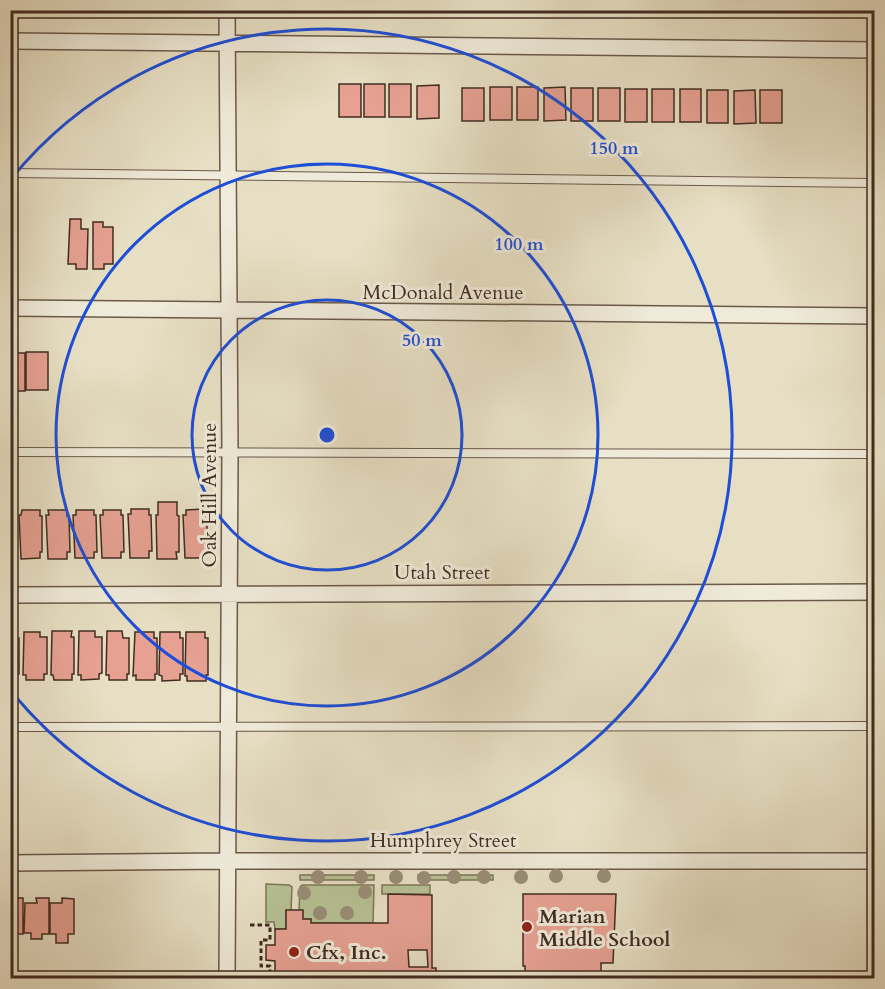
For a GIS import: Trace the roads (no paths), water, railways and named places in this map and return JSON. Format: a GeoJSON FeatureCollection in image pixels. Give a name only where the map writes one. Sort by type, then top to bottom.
{"type":"FeatureCollection","features":[{"type":"Feature","properties":{"kind":"street","name":"Oak Hill Avenue"},"geometry":{"type":"LineString","coordinates":[[226,978],[230,593],[227,10]]}},
{"type":"Feature","properties":{"kind":"street"},"geometry":{"type":"LineString","coordinates":[[10,41],[874,50]]}},
{"type":"Feature","properties":{"kind":"street","name":"McDonald Avenue"},"geometry":{"type":"LineString","coordinates":[[10,308],[874,316]]}},
{"type":"Feature","properties":{"kind":"street","name":"Utah Street"},"geometry":{"type":"LineString","coordinates":[[10,595],[874,592]]}},
{"type":"Feature","properties":{"kind":"street","name":"Humphrey Street"},"geometry":{"type":"LineString","coordinates":[[10,863],[874,861]]}},
{"type":"Feature","properties":{"kind":"lane"},"geometry":{"type":"LineString","coordinates":[[10,173],[874,183]]}},
{"type":"Feature","properties":{"kind":"lane"},"geometry":{"type":"LineString","coordinates":[[10,452],[874,453]]}},
{"type":"Feature","properties":{"kind":"lane"},"geometry":{"type":"LineString","coordinates":[[10,728],[874,726]]}},
{"type":"Feature","properties":{"kind":"place","name":"Marian Middle School"},"geometry":{"type":"Point","coordinates":[527,927]}},
{"type":"Feature","properties":{"kind":"place","name":"Cfx, Inc."},"geometry":{"type":"Point","coordinates":[294,952]}}]}
